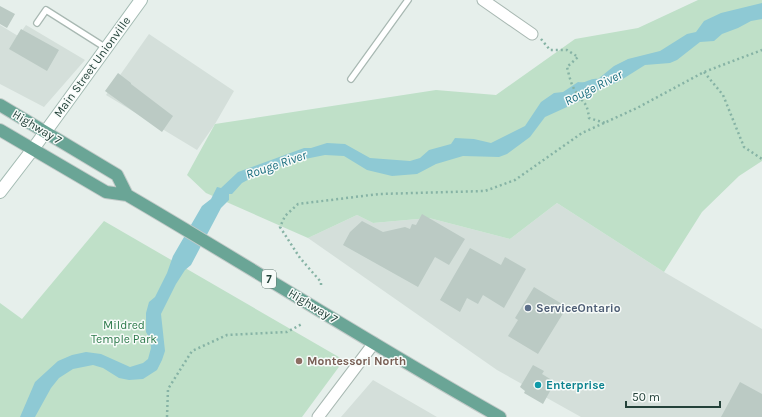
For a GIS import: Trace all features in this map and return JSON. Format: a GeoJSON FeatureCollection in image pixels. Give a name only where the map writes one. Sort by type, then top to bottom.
{"type":"FeatureCollection","features":[{"type":"Feature","properties":{"kind":"main road","name":"Main Street Unionville"},"geometry":{"type":"LineString","coordinates":[[0,192],[141,0]]}},
{"type":"Feature","properties":{"kind":"main road","name":"Highway 7"},"geometry":{"type":"LineString","coordinates":[[0,105],[118,175],[127,195]]}},
{"type":"Feature","properties":{"kind":"main road","name":"Highway 7"},"geometry":{"type":"LineString","coordinates":[[0,130],[106,192],[127,195],[214,246],[374,344],[500,417]]}},
{"type":"Feature","properties":{"kind":"street"},"geometry":{"type":"LineString","coordinates":[[483,0],[532,34]]}},
{"type":"Feature","properties":{"kind":"street"},"geometry":{"type":"LineString","coordinates":[[318,417],[374,344]]}},
{"type":"Feature","properties":{"kind":"lane"},"geometry":{"type":"LineString","coordinates":[[351,79],[408,0]]}},
{"type":"Feature","properties":{"kind":"lane"},"geometry":{"type":"LineString","coordinates":[[37,23],[46,10],[106,48]]}},
{"type":"Feature","properties":{"kind":"path"},"geometry":{"type":"LineString","coordinates":[[532,34],[543,41],[550,50],[567,50],[578,56],[567,67],[570,80],[576,92],[587,106],[589,118],[605,123]]}},
{"type":"Feature","properties":{"kind":"path"},"geometry":{"type":"LineString","coordinates":[[322,285],[300,258],[280,227],[285,216],[298,204],[379,194],[485,191],[515,180],[582,134],[637,108],[704,72],[762,50]]}},
{"type":"Feature","properties":{"kind":"path"},"geometry":{"type":"LineString","coordinates":[[704,72],[722,95],[744,147],[762,159]]}},
{"type":"Feature","properties":{"kind":"path"},"geometry":{"type":"LineString","coordinates":[[167,417],[168,389],[192,351],[227,335],[287,332],[302,324]]}},
{"type":"Feature","properties":{"kind":"shaded area"},"geometry":{"type":"Polygon","coordinates":[[[0,25],[18,36],[26,25],[85,60],[44,107],[0,84],[0,25]]]}},
{"type":"Feature","properties":{"kind":"shaded area"},"geometry":{"type":"Polygon","coordinates":[[[149,34],[234,91],[215,124],[197,150],[106,95],[149,34]]]}},
{"type":"Feature","properties":{"kind":"shaded area"},"geometry":{"type":"Polygon","coordinates":[[[557,203],[664,272],[762,329],[762,417],[581,417],[497,370],[308,238],[357,215],[373,223],[429,218],[510,239],[557,203]]]}},
{"type":"Feature","properties":{"kind":"shaded area"},"geometry":{"type":"Polygon","coordinates":[[[373,380],[437,417],[341,417],[373,380]]]}},
{"type":"Feature","properties":{"kind":"green space"},"geometry":{"type":"Polygon","coordinates":[[[698,0],[762,0],[762,161],[739,176],[702,212],[664,272],[557,203],[510,239],[429,218],[373,223],[357,215],[308,238],[206,193],[187,175],[215,124],[436,90],[496,95],[575,39],[638,28],[698,0]]]}},
{"type":"Feature","properties":{"kind":"green space","name":"Mildred Temple Park"},"geometry":{"type":"Polygon","coordinates":[[[104,221],[344,360],[302,417],[0,417],[0,303],[22,319],[104,221]]]}},
{"type":"Feature","properties":{"kind":"water","name":"Rouge River"},"geometry":{"type":"Polygon","coordinates":[[[762,3],[762,19],[751,21],[722,34],[714,41],[700,42],[677,60],[670,63],[645,65],[618,82],[588,94],[578,102],[545,117],[530,137],[507,154],[499,157],[463,156],[436,164],[417,174],[392,176],[367,170],[344,156],[325,155],[295,161],[255,176],[242,183],[232,194],[229,194],[229,200],[221,208],[191,265],[185,270],[176,284],[161,314],[165,351],[157,370],[143,379],[129,380],[119,378],[103,368],[93,365],[73,369],[59,378],[51,388],[35,417],[20,417],[35,382],[58,361],[72,355],[86,352],[101,354],[130,367],[143,363],[148,359],[151,348],[150,339],[146,332],[146,313],[149,302],[155,297],[167,273],[173,256],[202,206],[211,199],[217,187],[221,188],[238,172],[304,148],[311,148],[327,143],[345,144],[370,158],[410,161],[420,158],[429,150],[451,144],[455,138],[474,139],[491,143],[525,126],[541,102],[554,93],[563,92],[578,82],[598,79],[614,66],[628,59],[660,51],[687,34],[696,32],[704,21],[721,13],[762,3]]]}},
{"type":"Feature","properties":{"kind":"building"},"geometry":{"type":"Polygon","coordinates":[[[0,6],[15,14],[7,28],[0,24],[0,6]]]}},
{"type":"Feature","properties":{"kind":"building"},"geometry":{"type":"Polygon","coordinates":[[[21,29],[59,50],[47,71],[9,49],[21,29]]]}},
{"type":"Feature","properties":{"kind":"building"},"geometry":{"type":"Polygon","coordinates":[[[118,73],[173,116],[162,132],[105,91],[118,73]]]}},
{"type":"Feature","properties":{"kind":"building"},"geometry":{"type":"Polygon","coordinates":[[[422,214],[465,239],[449,265],[435,257],[418,287],[343,245],[350,232],[362,221],[383,232],[405,227],[410,229],[412,224],[416,225],[422,214]]]}},
{"type":"Feature","properties":{"kind":"building"},"geometry":{"type":"Polygon","coordinates":[[[470,248],[501,265],[505,257],[526,269],[504,308],[483,295],[478,304],[467,298],[460,312],[440,300],[470,248]]]}},
{"type":"Feature","properties":{"kind":"building"},"geometry":{"type":"Polygon","coordinates":[[[534,287],[567,307],[538,354],[508,336],[518,320],[515,318],[534,287]]]}},
{"type":"Feature","properties":{"kind":"building","name":"Enterprise"},"geometry":{"type":"Polygon","coordinates":[[[533,365],[544,371],[542,374],[555,382],[543,404],[524,393],[525,391],[520,387],[533,365]]]}},
{"type":"Feature","properties":{"kind":"building"},"geometry":{"type":"Polygon","coordinates":[[[740,382],[762,394],[762,417],[721,417],[740,382]]]}},
{"type":"Feature","properties":{"kind":"place","name":"ServiceOntario"},"geometry":{"type":"Point","coordinates":[528,308]}},
{"type":"Feature","properties":{"kind":"place","name":"Montessori North"},"geometry":{"type":"Point","coordinates":[299,361]}},
{"type":"Feature","properties":{"kind":"place","name":"Enterprise"},"geometry":{"type":"Point","coordinates":[538,385]}}]}
